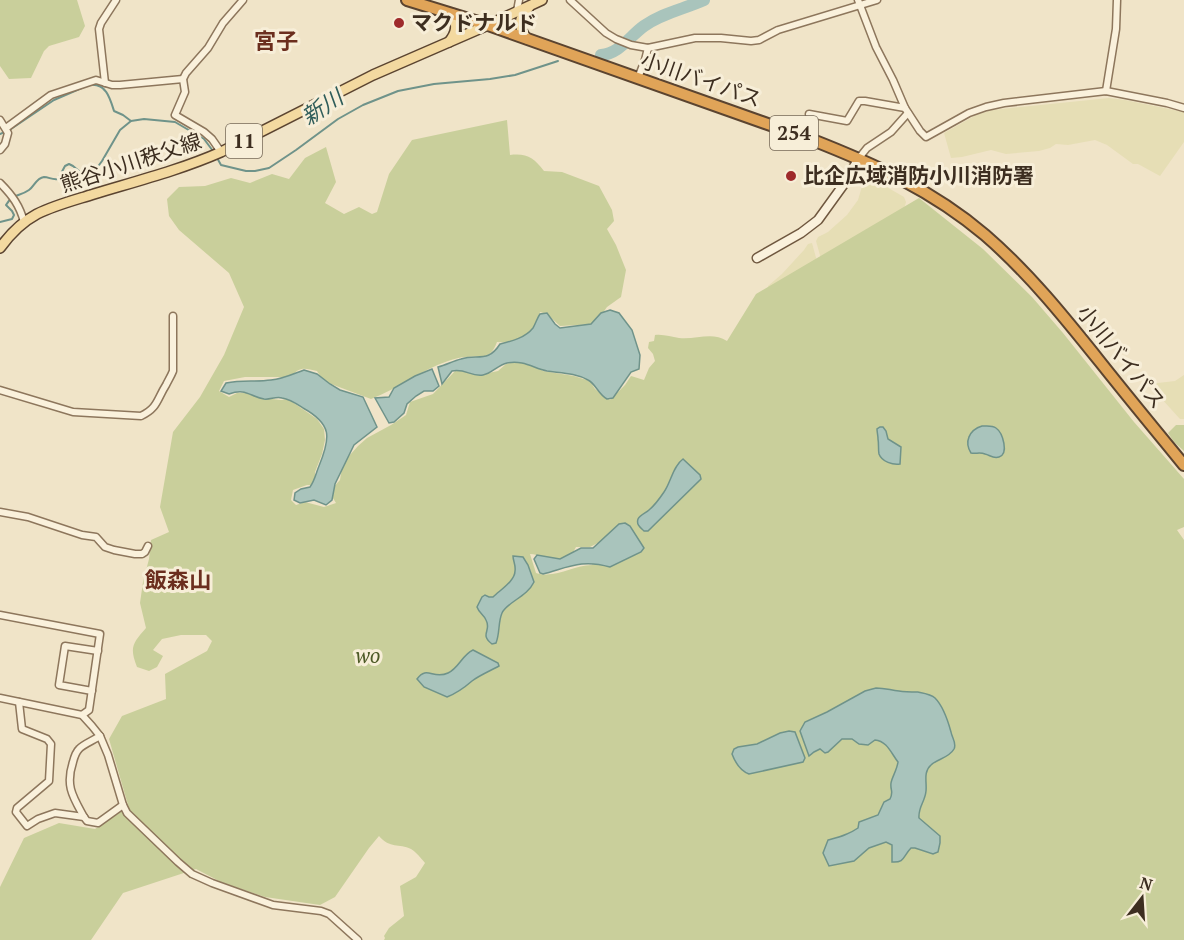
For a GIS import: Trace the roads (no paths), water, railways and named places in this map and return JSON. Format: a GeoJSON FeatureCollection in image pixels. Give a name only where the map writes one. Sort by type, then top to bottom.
{"type":"FeatureCollection","features":[{"type":"Feature","properties":{"kind":"highway","name":"小川バイパス"},"geometry":{"type":"LineString","coordinates":[[407,0],[526,39],[810,139],[859,158],[921,190],[983,234],[1006,254],[1060,311],[1184,465]]}},
{"type":"Feature","properties":{"kind":"main road","name":"熊谷小川秩父線"},"geometry":{"type":"LineString","coordinates":[[0,248],[24,222],[38,214],[171,171],[221,152],[373,75],[488,26],[542,0]]}},
{"type":"Feature","properties":{"kind":"main road"},"geometry":{"type":"LineString","coordinates":[[526,39],[520,25],[523,14],[530,5]]}},
{"type":"Feature","properties":{"kind":"main road"},"geometry":{"type":"LineString","coordinates":[[449,42],[456,30],[453,14]]}},
{"type":"Feature","properties":{"kind":"street"},"geometry":{"type":"LineString","coordinates":[[105,83],[99,29],[116,0]]}},
{"type":"Feature","properties":{"kind":"street"},"geometry":{"type":"LineString","coordinates":[[221,152],[212,138],[175,116],[185,92],[183,79],[186,73],[208,48],[223,23],[243,0]]}},
{"type":"Feature","properties":{"kind":"street"},"geometry":{"type":"LineString","coordinates":[[517,11],[519,0]]}},
{"type":"Feature","properties":{"kind":"street"},"geometry":{"type":"LineString","coordinates":[[570,0],[606,33],[631,45],[648,48],[695,38],[759,40],[778,30],[859,3],[877,0]]}},
{"type":"Feature","properties":{"kind":"street"},"geometry":{"type":"LineString","coordinates":[[1106,91],[1116,29],[1117,0]]}},
{"type":"Feature","properties":{"kind":"street"},"geometry":{"type":"LineString","coordinates":[[859,3],[876,47],[907,111],[926,137],[969,113],[986,107],[1106,91],[1167,102],[1184,108]]}},
{"type":"Feature","properties":{"kind":"street"},"geometry":{"type":"LineString","coordinates":[[638,78],[648,48]]}},
{"type":"Feature","properties":{"kind":"street"},"geometry":{"type":"LineString","coordinates":[[6,128],[51,95],[87,82],[96,80],[112,85],[183,79]]}},
{"type":"Feature","properties":{"kind":"street"},"geometry":{"type":"LineString","coordinates":[[809,114],[848,121],[859,101],[907,111]]}},
{"type":"Feature","properties":{"kind":"street"},"geometry":{"type":"LineString","coordinates":[[758,258],[801,233],[818,220],[867,148],[891,132],[907,111]]}},
{"type":"Feature","properties":{"kind":"street"},"geometry":{"type":"LineString","coordinates":[[0,120],[8,133],[8,139],[1,146]]}},
{"type":"Feature","properties":{"kind":"street"},"geometry":{"type":"LineString","coordinates":[[0,183],[10,193],[20,209],[24,222]]}},
{"type":"Feature","properties":{"kind":"street"},"geometry":{"type":"LineString","coordinates":[[0,390],[73,412],[141,417],[157,405],[171,378],[173,316]]}},
{"type":"Feature","properties":{"kind":"street"},"geometry":{"type":"LineString","coordinates":[[0,512],[28,517],[82,535],[96,537],[105,547],[114,550],[141,554],[148,546]]}},
{"type":"Feature","properties":{"kind":"street"},"geometry":{"type":"LineString","coordinates":[[0,615],[100,634],[89,710],[82,716]]}},
{"type":"Feature","properties":{"kind":"street"},"geometry":{"type":"LineString","coordinates":[[92,691],[58,686],[65,646],[98,651]]}},
{"type":"Feature","properties":{"kind":"street"},"geometry":{"type":"LineString","coordinates":[[0,698],[82,716],[100,736],[127,813],[192,874],[212,884],[273,905],[329,914],[358,940]]}},
{"type":"Feature","properties":{"kind":"street"},"geometry":{"type":"LineString","coordinates":[[19,702],[22,729],[47,739],[51,744],[49,781],[17,808],[16,812],[27,826],[55,813],[98,823],[123,805]]}},
{"type":"Feature","properties":{"kind":"street"},"geometry":{"type":"LineString","coordinates":[[84,818],[72,795],[69,783],[70,770],[79,748],[100,736]]}},
{"type":"Feature","properties":{"kind":"water"},"geometry":{"type":"Polygon","coordinates":[[[610,310],[619,313],[632,330],[640,355],[639,369],[631,372],[613,398],[604,397],[591,382],[583,378],[513,362],[483,375],[452,371],[442,384],[438,367],[461,359],[491,354],[500,344],[518,339],[530,331],[540,314],[547,313],[560,328],[591,324],[601,313],[610,310]]]}},
{"type":"Feature","properties":{"kind":"water"},"geometry":{"type":"Polygon","coordinates":[[[432,369],[439,386],[433,391],[424,391],[416,396],[407,404],[404,413],[394,422],[389,423],[375,398],[389,397],[394,388],[432,369]]]}},
{"type":"Feature","properties":{"kind":"water"},"geometry":{"type":"Polygon","coordinates":[[[304,370],[317,374],[340,390],[363,397],[377,427],[354,445],[335,484],[332,500],[326,505],[314,500],[300,503],[294,500],[295,493],[310,487],[326,447],[326,432],[319,420],[296,403],[285,399],[278,397],[264,399],[244,392],[229,394],[221,391],[226,383],[265,381],[304,370]]]}},
{"type":"Feature","properties":{"kind":"water"},"geometry":{"type":"Polygon","coordinates":[[[982,426],[994,427],[1001,434],[1004,452],[999,457],[971,453],[968,445],[969,437],[974,430],[982,426]]]}},
{"type":"Feature","properties":{"kind":"water"},"geometry":{"type":"Polygon","coordinates":[[[880,427],[886,431],[888,439],[901,447],[900,464],[888,462],[880,457],[877,429],[880,427]]]}},
{"type":"Feature","properties":{"kind":"water"},"geometry":{"type":"Polygon","coordinates":[[[683,459],[700,475],[701,479],[648,531],[644,531],[638,525],[638,519],[659,499],[683,459]]]}},
{"type":"Feature","properties":{"kind":"water"},"geometry":{"type":"Polygon","coordinates":[[[625,523],[630,526],[644,548],[641,552],[610,567],[583,564],[540,573],[534,559],[537,555],[560,559],[581,548],[593,548],[619,524],[625,523]]]}},
{"type":"Feature","properties":{"kind":"water"},"geometry":{"type":"Polygon","coordinates":[[[513,556],[523,557],[534,582],[527,592],[502,613],[496,643],[492,644],[486,638],[488,627],[486,620],[477,607],[482,597],[485,595],[493,597],[513,578],[515,569],[513,556]]]}},
{"type":"Feature","properties":{"kind":"water"},"geometry":{"type":"Polygon","coordinates":[[[473,650],[498,663],[499,666],[447,697],[424,687],[417,679],[424,673],[443,675],[448,673],[473,650]]]}},
{"type":"Feature","properties":{"kind":"water"},"geometry":{"type":"Polygon","coordinates":[[[876,688],[918,692],[931,696],[940,705],[947,719],[955,747],[952,752],[929,768],[926,774],[925,795],[919,814],[919,818],[940,836],[938,852],[933,854],[911,848],[902,860],[892,862],[892,845],[886,842],[869,848],[854,861],[829,866],[823,853],[828,840],[851,832],[858,828],[859,822],[878,815],[884,802],[890,799],[891,783],[898,762],[886,745],[875,740],[868,745],[859,744],[852,739],[842,739],[828,752],[825,753],[820,749],[809,756],[800,731],[805,722],[865,691],[876,688]]]}},
{"type":"Feature","properties":{"kind":"water"},"geometry":{"type":"Polygon","coordinates":[[[789,731],[795,732],[805,758],[803,762],[749,774],[733,757],[734,749],[738,747],[757,744],[789,731]]]}},
{"type":"Feature","properties":{"kind":"waterway","name":"新川"},"geometry":{"type":"LineString","coordinates":[[601,55],[619,48],[651,22],[704,0]]}},
{"type":"Feature","properties":{"kind":"waterway","name":"新川"},"geometry":{"type":"LineString","coordinates":[[216,156],[221,165],[246,171],[269,168],[338,119],[363,105],[398,91],[434,84],[515,75],[558,61]]}},
{"type":"Feature","properties":{"kind":"waterway"},"geometry":{"type":"LineString","coordinates":[[90,85],[104,89],[114,111],[131,121]]}},
{"type":"Feature","properties":{"kind":"waterway"},"geometry":{"type":"LineString","coordinates":[[0,134],[54,100],[84,87]]}},
{"type":"Feature","properties":{"kind":"waterway"},"geometry":{"type":"LineString","coordinates":[[0,222],[12,219],[14,215],[6,205],[9,201],[29,190],[41,178],[58,179],[65,166],[69,164],[85,176],[92,175],[120,130],[131,121],[144,119],[175,122],[204,139],[213,151]]}},
{"type":"Feature","properties":{"kind":"place","name":"マクドナルド"},"geometry":{"type":"Point","coordinates":[399,23]}},
{"type":"Feature","properties":{"kind":"place","name":"比企広域消防小川消防署"},"geometry":{"type":"Point","coordinates":[791,176]}},
{"type":"Feature","properties":{"kind":"district","name":"宮子"},"geometry":{"type":"Point","coordinates":[276,41]}},
{"type":"Feature","properties":{"kind":"district","name":"飯森山"},"geometry":{"type":"Point","coordinates":[178,580]}},
{"type":"Feature","properties":{"kind":"park label","name":"wo"},"geometry":{"type":"Point","coordinates":[368,656]}}]}
